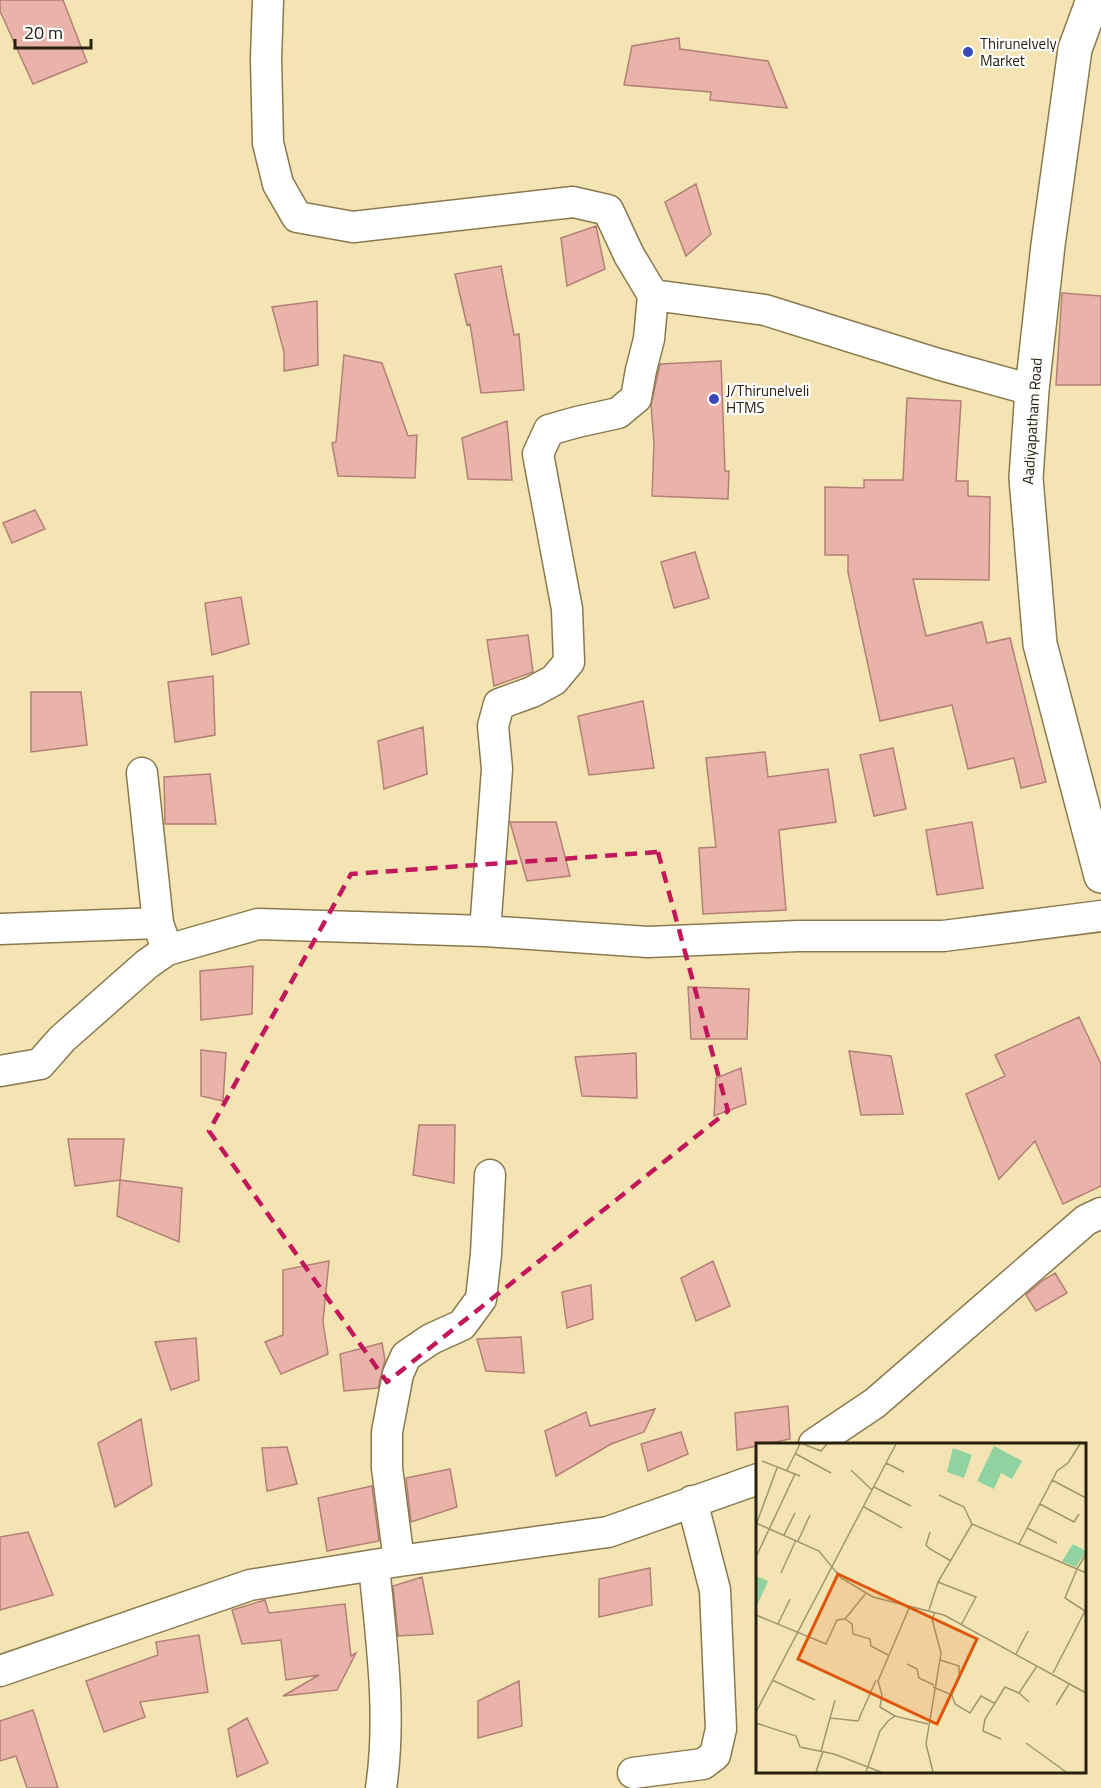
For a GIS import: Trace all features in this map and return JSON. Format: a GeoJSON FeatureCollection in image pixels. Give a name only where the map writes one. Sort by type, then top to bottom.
{"type":"FeatureCollection","features":[{"type":"Feature","properties":{"kind":"street"},"geometry":{"type":"LineString","coordinates":[[268,0],[266,59],[268,143],[278,184],[297,217],[353,227],[573,202],[608,210],[629,255],[653,295],[649,339],[636,398],[618,413],[549,430],[538,454],[567,609],[569,662],[554,680],[532,692],[499,704],[493,726],[497,769],[485,931]]}},
{"type":"Feature","properties":{"kind":"street","name":"Aadiyapatham Road"},"geometry":{"type":"LineString","coordinates":[[1093,0],[1075,49],[1048,245],[1032,390],[1026,478],[1040,644],[1101,876]]}},
{"type":"Feature","properties":{"kind":"street"},"geometry":{"type":"LineString","coordinates":[[653,295],[765,310],[938,364],[1032,390]]}},
{"type":"Feature","properties":{"kind":"street"},"geometry":{"type":"LineString","coordinates":[[0,1071],[40,1064],[63,1039],[147,964],[163,936],[142,773]]}},
{"type":"Feature","properties":{"kind":"street"},"geometry":{"type":"LineString","coordinates":[[0,928],[163,936],[258,924],[485,931],[648,942],[797,936],[943,936],[1101,916]]}},
{"type":"Feature","properties":{"kind":"street"},"geometry":{"type":"LineString","coordinates":[[381,1788],[386,1756],[384,1674],[387,1432],[398,1374],[406,1356],[431,1339],[462,1325],[481,1299],[490,1175]]}},
{"type":"Feature","properties":{"kind":"street"},"geometry":{"type":"LineString","coordinates":[[815,1443],[875,1403],[1086,1220],[1101,1213]]}},
{"type":"Feature","properties":{"kind":"street"},"geometry":{"type":"LineString","coordinates":[[0,1671],[250,1585],[608,1532],[756,1480]]}},
{"type":"Feature","properties":{"kind":"street"},"geometry":{"type":"LineString","coordinates":[[633,1773],[703,1764],[715,1755],[721,1729],[715,1590],[693,1501]]}},
{"type":"Feature","properties":{"kind":"highlighted area"},"geometry":{"type":"Polygon","coordinates":[[[658,852],[728,1111],[387,1382],[209,1131],[351,874],[658,852]]]}},
{"type":"Feature","properties":{"kind":"building"},"geometry":{"type":"Polygon","coordinates":[[[0,0],[63,0],[87,62],[33,84],[0,11],[0,0]]]}},
{"type":"Feature","properties":{"kind":"building"},"geometry":{"type":"Polygon","coordinates":[[[679,38],[680,49],[768,61],[787,108],[710,100],[711,92],[624,85],[632,46],[679,38]]]}},
{"type":"Feature","properties":{"kind":"building"},"geometry":{"type":"Polygon","coordinates":[[[696,184],[711,234],[686,256],[665,202],[696,184]]]}},
{"type":"Feature","properties":{"kind":"building"},"geometry":{"type":"Polygon","coordinates":[[[596,226],[605,269],[567,286],[561,238],[596,226]]]}},
{"type":"Feature","properties":{"kind":"building"},"geometry":{"type":"Polygon","coordinates":[[[501,266],[514,335],[519,334],[524,390],[481,393],[470,324],[467,325],[455,274],[501,266]]]}},
{"type":"Feature","properties":{"kind":"building"},"geometry":{"type":"Polygon","coordinates":[[[1062,293],[1101,296],[1101,385],[1056,385],[1062,293]]]}},
{"type":"Feature","properties":{"kind":"building"},"geometry":{"type":"Polygon","coordinates":[[[317,301],[318,365],[284,371],[284,352],[272,307],[317,301]]]}},
{"type":"Feature","properties":{"kind":"building"},"geometry":{"type":"Polygon","coordinates":[[[344,355],[382,363],[408,436],[417,435],[415,478],[338,476],[332,443],[336,442],[344,355]]]}},
{"type":"Feature","properties":{"kind":"building"},"geometry":{"type":"Polygon","coordinates":[[[721,361],[725,471],[729,471],[728,499],[652,496],[654,443],[651,405],[660,364],[721,361]]]}},
{"type":"Feature","properties":{"kind":"building"},"geometry":{"type":"Polygon","coordinates":[[[907,398],[961,401],[956,481],[968,481],[968,496],[990,497],[989,580],[913,579],[926,636],[982,622],[987,643],[1010,638],[1046,782],[1021,788],[1014,758],[968,769],[952,705],[880,721],[848,572],[848,555],[825,555],[825,487],[864,488],[864,480],[903,480],[907,398]]]}},
{"type":"Feature","properties":{"kind":"building"},"geometry":{"type":"Polygon","coordinates":[[[507,421],[512,480],[468,479],[462,438],[507,421]]]}},
{"type":"Feature","properties":{"kind":"building"},"geometry":{"type":"Polygon","coordinates":[[[35,510],[45,529],[12,543],[3,523],[35,510]]]}},
{"type":"Feature","properties":{"kind":"building"},"geometry":{"type":"Polygon","coordinates":[[[695,552],[709,598],[674,608],[661,562],[695,552]]]}},
{"type":"Feature","properties":{"kind":"building"},"geometry":{"type":"Polygon","coordinates":[[[241,597],[249,644],[212,655],[205,603],[241,597]]]}},
{"type":"Feature","properties":{"kind":"building"},"geometry":{"type":"Polygon","coordinates":[[[528,635],[533,672],[494,686],[487,640],[528,635]]]}},
{"type":"Feature","properties":{"kind":"building"},"geometry":{"type":"Polygon","coordinates":[[[213,676],[215,735],[175,742],[168,682],[213,676]]]}},
{"type":"Feature","properties":{"kind":"building"},"geometry":{"type":"Polygon","coordinates":[[[31,692],[81,692],[87,745],[31,752],[31,692]]]}},
{"type":"Feature","properties":{"kind":"building"},"geometry":{"type":"Polygon","coordinates":[[[643,701],[654,768],[589,775],[578,716],[643,701]]]}},
{"type":"Feature","properties":{"kind":"building"},"geometry":{"type":"Polygon","coordinates":[[[423,727],[427,774],[384,789],[378,741],[423,727]]]}},
{"type":"Feature","properties":{"kind":"building"},"geometry":{"type":"Polygon","coordinates":[[[893,748],[906,809],[874,816],[860,755],[893,748]]]}},
{"type":"Feature","properties":{"kind":"building"},"geometry":{"type":"Polygon","coordinates":[[[765,752],[768,777],[828,769],[836,822],[779,830],[786,910],[703,914],[699,848],[716,847],[706,758],[765,752]]]}},
{"type":"Feature","properties":{"kind":"building"},"geometry":{"type":"Polygon","coordinates":[[[210,774],[216,824],[165,824],[164,777],[210,774]]]}},
{"type":"Feature","properties":{"kind":"building"},"geometry":{"type":"Polygon","coordinates":[[[510,822],[556,822],[570,876],[527,881],[510,822]]]}},
{"type":"Feature","properties":{"kind":"building"},"geometry":{"type":"Polygon","coordinates":[[[972,822],[983,888],[937,895],[926,830],[972,822]]]}},
{"type":"Feature","properties":{"kind":"building"},"geometry":{"type":"Polygon","coordinates":[[[253,966],[252,1014],[201,1020],[200,971],[253,966]]]}},
{"type":"Feature","properties":{"kind":"building"},"geometry":{"type":"Polygon","coordinates":[[[688,987],[749,989],[747,1039],[691,1039],[688,987]]]}},
{"type":"Feature","properties":{"kind":"building"},"geometry":{"type":"Polygon","coordinates":[[[1079,1017],[1101,1064],[1101,1186],[1063,1204],[1035,1141],[999,1179],[966,1094],[1005,1076],[995,1055],[1079,1017]]]}},
{"type":"Feature","properties":{"kind":"building"},"geometry":{"type":"Polygon","coordinates":[[[201,1050],[226,1053],[223,1101],[201,1096],[201,1050]]]}},
{"type":"Feature","properties":{"kind":"building"},"geometry":{"type":"Polygon","coordinates":[[[849,1051],[891,1056],[903,1114],[861,1115],[849,1051]]]}},
{"type":"Feature","properties":{"kind":"building"},"geometry":{"type":"Polygon","coordinates":[[[636,1053],[637,1098],[582,1096],[575,1057],[636,1053]]]}},
{"type":"Feature","properties":{"kind":"building"},"geometry":{"type":"Polygon","coordinates":[[[741,1068],[746,1104],[714,1116],[716,1078],[741,1068]]]}},
{"type":"Feature","properties":{"kind":"building"},"geometry":{"type":"Polygon","coordinates":[[[419,1125],[455,1125],[454,1183],[413,1175],[419,1125]]]}},
{"type":"Feature","properties":{"kind":"building"},"geometry":{"type":"Polygon","coordinates":[[[68,1139],[124,1139],[120,1180],[75,1186],[68,1139]]]}},
{"type":"Feature","properties":{"kind":"building"},"geometry":{"type":"Polygon","coordinates":[[[120,1180],[182,1188],[179,1242],[117,1216],[120,1180]]]}},
{"type":"Feature","properties":{"kind":"building"},"geometry":{"type":"Polygon","coordinates":[[[329,1261],[323,1322],[328,1354],[281,1374],[265,1342],[283,1335],[283,1270],[329,1261]]]}},
{"type":"Feature","properties":{"kind":"building"},"geometry":{"type":"Polygon","coordinates":[[[713,1261],[730,1306],[696,1321],[681,1278],[713,1261]]]}},
{"type":"Feature","properties":{"kind":"building"},"geometry":{"type":"Polygon","coordinates":[[[1055,1273],[1067,1293],[1036,1311],[1026,1295],[1055,1273]]]}},
{"type":"Feature","properties":{"kind":"building"},"geometry":{"type":"Polygon","coordinates":[[[591,1285],[593,1319],[567,1328],[562,1292],[591,1285]]]}},
{"type":"Feature","properties":{"kind":"building"},"geometry":{"type":"Polygon","coordinates":[[[521,1337],[524,1373],[486,1371],[477,1339],[521,1337]]]}},
{"type":"Feature","properties":{"kind":"building"},"geometry":{"type":"Polygon","coordinates":[[[196,1338],[199,1380],[171,1390],[155,1342],[196,1338]]]}},
{"type":"Feature","properties":{"kind":"building"},"geometry":{"type":"Polygon","coordinates":[[[382,1343],[385,1360],[378,1388],[344,1391],[340,1354],[382,1343]]]}},
{"type":"Feature","properties":{"kind":"building"},"geometry":{"type":"Polygon","coordinates":[[[788,1406],[790,1439],[756,1443],[756,1446],[737,1450],[735,1413],[788,1406]]]}},
{"type":"Feature","properties":{"kind":"building"},"geometry":{"type":"Polygon","coordinates":[[[655,1409],[644,1432],[611,1444],[556,1476],[545,1431],[586,1412],[590,1426],[655,1409]]]}},
{"type":"Feature","properties":{"kind":"building"},"geometry":{"type":"Polygon","coordinates":[[[141,1419],[152,1485],[115,1507],[98,1443],[141,1419]]]}},
{"type":"Feature","properties":{"kind":"building"},"geometry":{"type":"Polygon","coordinates":[[[681,1432],[688,1454],[648,1471],[641,1444],[681,1432]]]}},
{"type":"Feature","properties":{"kind":"building"},"geometry":{"type":"Polygon","coordinates":[[[287,1447],[297,1484],[267,1491],[262,1448],[287,1447]]]}},
{"type":"Feature","properties":{"kind":"building"},"geometry":{"type":"Polygon","coordinates":[[[450,1469],[457,1507],[411,1522],[406,1478],[450,1469]]]}},
{"type":"Feature","properties":{"kind":"building"},"geometry":{"type":"Polygon","coordinates":[[[372,1486],[379,1541],[327,1551],[318,1498],[372,1486]]]}},
{"type":"Feature","properties":{"kind":"building"},"geometry":{"type":"Polygon","coordinates":[[[28,1532],[53,1595],[0,1610],[0,1537],[28,1532]]]}},
{"type":"Feature","properties":{"kind":"building"},"geometry":{"type":"Polygon","coordinates":[[[650,1568],[652,1605],[599,1617],[599,1579],[650,1568]]]}},
{"type":"Feature","properties":{"kind":"building"},"geometry":{"type":"Polygon","coordinates":[[[422,1577],[433,1634],[398,1636],[393,1586],[422,1577]]]}},
{"type":"Feature","properties":{"kind":"building"},"geometry":{"type":"Polygon","coordinates":[[[265,1600],[269,1613],[345,1604],[351,1656],[356,1653],[337,1690],[283,1696],[319,1675],[286,1680],[281,1640],[242,1644],[232,1610],[265,1600]]]}},
{"type":"Feature","properties":{"kind":"building"},"geometry":{"type":"Polygon","coordinates":[[[199,1635],[208,1692],[140,1702],[145,1717],[104,1732],[86,1681],[158,1655],[156,1642],[199,1635]]]}},
{"type":"Feature","properties":{"kind":"building"},"geometry":{"type":"Polygon","coordinates":[[[519,1681],[522,1726],[478,1738],[478,1701],[519,1681]]]}},
{"type":"Feature","properties":{"kind":"building"},"geometry":{"type":"Polygon","coordinates":[[[33,1710],[58,1788],[27,1788],[16,1756],[0,1761],[0,1721],[33,1710]]]}},
{"type":"Feature","properties":{"kind":"building"},"geometry":{"type":"Polygon","coordinates":[[[247,1718],[268,1763],[237,1777],[228,1729],[247,1718]]]}},
{"type":"Feature","properties":{"kind":"place","name":"Thirunelvely Market"},"geometry":{"type":"Point","coordinates":[968,52]}},
{"type":"Feature","properties":{"kind":"place","name":"J/Thirunelveli HTMS"},"geometry":{"type":"Point","coordinates":[714,399]}}]}
